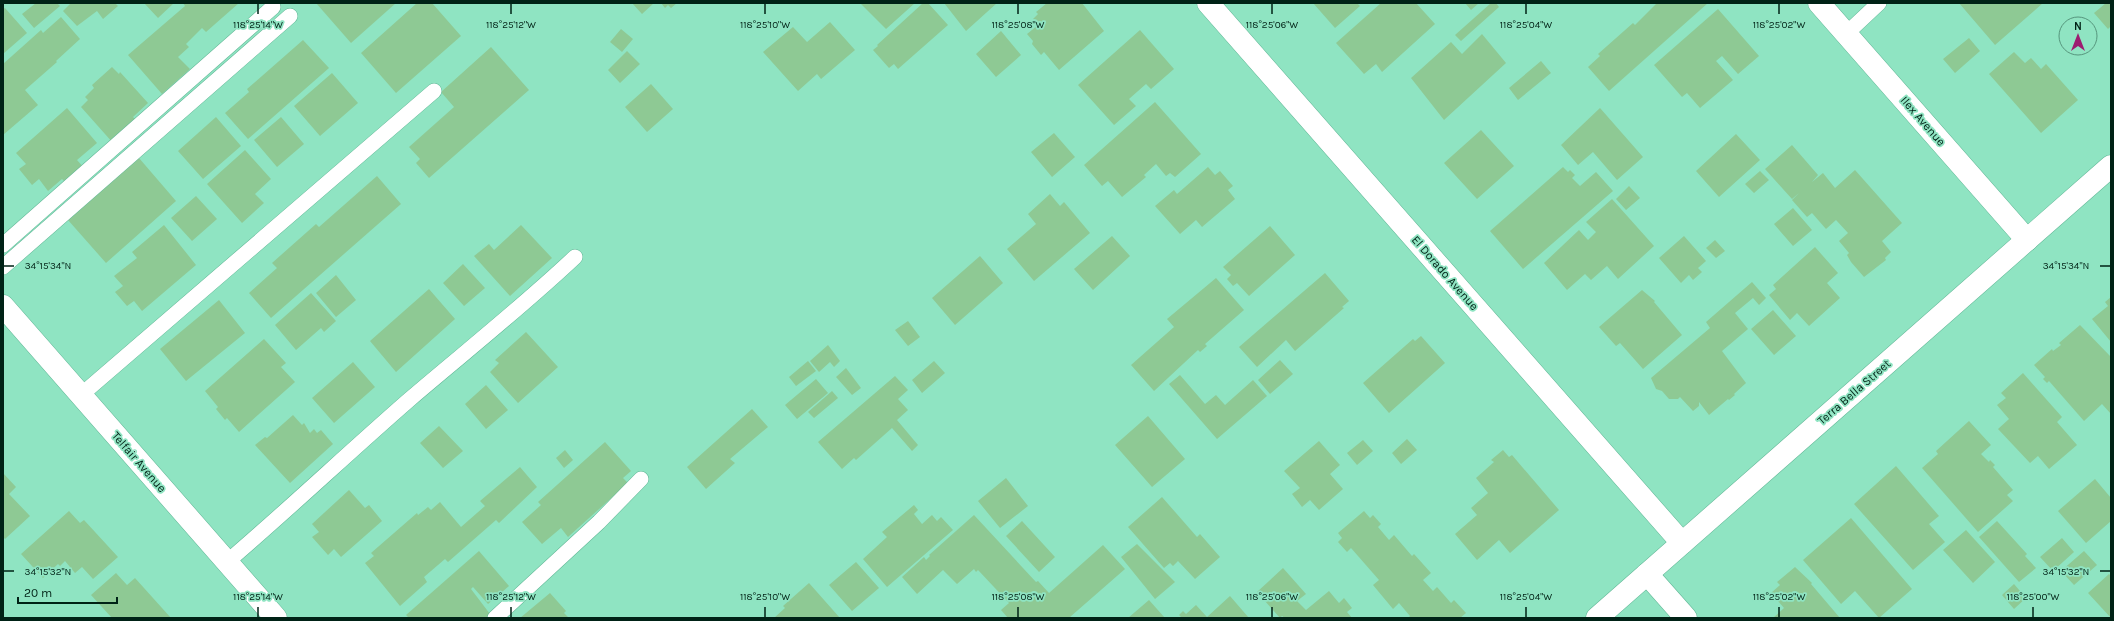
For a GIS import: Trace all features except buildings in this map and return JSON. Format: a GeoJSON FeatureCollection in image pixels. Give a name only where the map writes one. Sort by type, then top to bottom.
{"type":"FeatureCollection","features":[{"type":"Feature","properties":{"kind":"street","name":"El Dorado Avenue"},"geometry":{"type":"LineString","coordinates":[[1208,3],[1682,543]]}},
{"type":"Feature","properties":{"kind":"street","name":"Ilex Avenue"},"geometry":{"type":"LineString","coordinates":[[1819,3],[2027,240]]}},
{"type":"Feature","properties":{"kind":"street","name":"Terra Bella Street"},"geometry":{"type":"LineString","coordinates":[[1597,618],[2111,166]]}},
{"type":"Feature","properties":{"kind":"street","name":"Telfair Avenue"},"geometry":{"type":"LineString","coordinates":[[3,306],[276,618]]}},
{"type":"Feature","properties":{"kind":"street"},"geometry":{"type":"LineString","coordinates":[[1647,574],[1686,618]]}},
{"type":"Feature","properties":{"kind":"lane"},"geometry":{"type":"LineString","coordinates":[[1846,34],[1879,3]]}},
{"type":"Feature","properties":{"kind":"lane"},"geometry":{"type":"LineString","coordinates":[[3,245],[273,7]]}},
{"type":"Feature","properties":{"kind":"lane"},"geometry":{"type":"LineString","coordinates":[[3,267],[290,16]]}},
{"type":"Feature","properties":{"kind":"lane"},"geometry":{"type":"LineString","coordinates":[[81,395],[434,91]]}},
{"type":"Feature","properties":{"kind":"lane"},"geometry":{"type":"LineString","coordinates":[[227,562],[299,500],[409,400],[536,294],[575,257]]}},
{"type":"Feature","properties":{"kind":"lane"},"geometry":{"type":"LineString","coordinates":[[496,618],[599,522],[641,479]]}}]}
